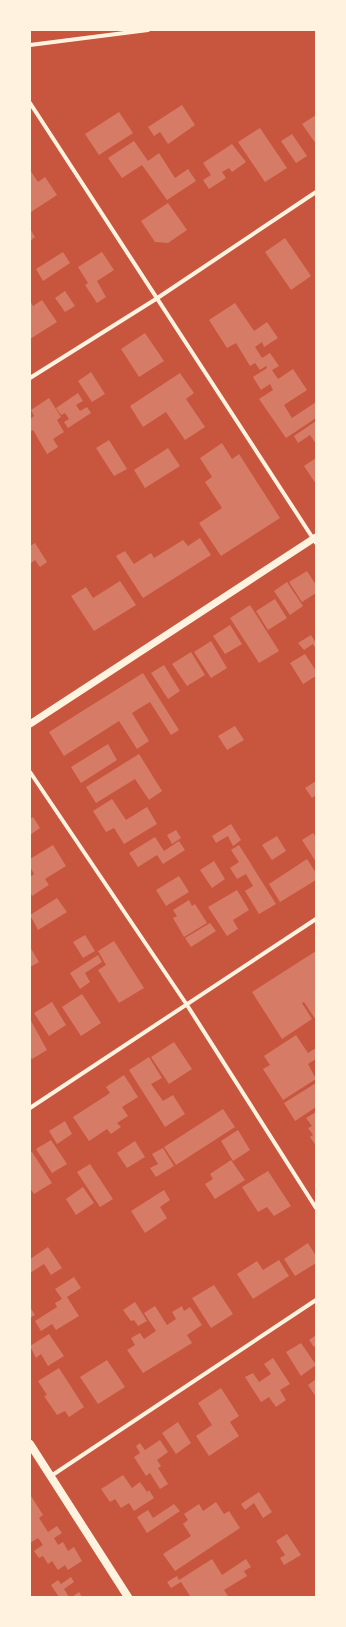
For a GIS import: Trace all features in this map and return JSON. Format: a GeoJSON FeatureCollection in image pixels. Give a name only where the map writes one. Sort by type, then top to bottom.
{"type":"FeatureCollection","features":[{"type":"Feature","properties":{"kind":"main road"},"geometry":{"type":"LineString","coordinates":[[30,1444],[128,1597]]}},
{"type":"Feature","properties":{"kind":"street"},"geometry":{"type":"LineString","coordinates":[[30,45],[148,30]]}},
{"type":"Feature","properties":{"kind":"street"},"geometry":{"type":"LineString","coordinates":[[30,103],[156,299],[315,540],[30,724]]}},
{"type":"Feature","properties":{"kind":"street"},"geometry":{"type":"LineString","coordinates":[[30,378],[156,299],[316,192]]}},
{"type":"Feature","properties":{"kind":"street"},"geometry":{"type":"LineString","coordinates":[[30,772],[186,1005],[316,1208]]}},
{"type":"Feature","properties":{"kind":"street"},"geometry":{"type":"LineString","coordinates":[[30,1108],[316,919]]}},
{"type":"Feature","properties":{"kind":"street"},"geometry":{"type":"LineString","coordinates":[[51,1476],[316,1300]]}},
{"type":"Feature","properties":{"kind":"building"},"geometry":{"type":"Polygon","coordinates":[[[182,105],[195,125],[168,144],[160,132],[154,136],[148,127],[182,105]]]}},
{"type":"Feature","properties":{"kind":"building"},"geometry":{"type":"Polygon","coordinates":[[[119,112],[133,133],[99,155],[85,134],[119,112]]]}},
{"type":"Feature","properties":{"kind":"building"},"geometry":{"type":"Polygon","coordinates":[[[316,115],[316,144],[302,124],[316,115]]]}},
{"type":"Feature","properties":{"kind":"building"},"geometry":{"type":"Polygon","coordinates":[[[260,128],[287,168],[265,182],[238,142],[260,128]]]}},
{"type":"Feature","properties":{"kind":"building"},"geometry":{"type":"Polygon","coordinates":[[[292,134],[307,156],[296,163],[281,141],[292,134]]]}},
{"type":"Feature","properties":{"kind":"building"},"geometry":{"type":"Polygon","coordinates":[[[134,141],[148,161],[159,153],[175,178],[188,169],[196,181],[167,200],[142,165],[122,178],[108,158],[134,141]]]}},
{"type":"Feature","properties":{"kind":"building"},"geometry":{"type":"Polygon","coordinates":[[[232,144],[246,162],[232,172],[229,168],[222,172],[226,178],[209,189],[203,180],[211,175],[203,163],[232,144]]]}},
{"type":"Feature","properties":{"kind":"building"},"geometry":{"type":"Polygon","coordinates":[[[30,170],[38,182],[45,177],[57,195],[31,212],[30,170]]]}},
{"type":"Feature","properties":{"kind":"building"},"geometry":{"type":"Polygon","coordinates":[[[168,203],[187,230],[168,243],[155,242],[141,221],[168,203]]]}},
{"type":"Feature","properties":{"kind":"building"},"geometry":{"type":"Polygon","coordinates":[[[30,229],[35,237],[30,241],[30,229]]]}},
{"type":"Feature","properties":{"kind":"building"},"geometry":{"type":"Polygon","coordinates":[[[285,238],[311,276],[291,290],[265,252],[285,238]]]}},
{"type":"Feature","properties":{"kind":"building"},"geometry":{"type":"Polygon","coordinates":[[[63,252],[70,263],[43,281],[36,269],[63,252]]]}},
{"type":"Feature","properties":{"kind":"building"},"geometry":{"type":"Polygon","coordinates":[[[102,252],[114,270],[97,281],[106,297],[97,303],[85,285],[88,283],[78,267],[102,252]]]}},
{"type":"Feature","properties":{"kind":"building"},"geometry":{"type":"Polygon","coordinates":[[[65,291],[75,306],[65,312],[55,298],[65,291]]]}},
{"type":"Feature","properties":{"kind":"building"},"geometry":{"type":"Polygon","coordinates":[[[42,300],[57,322],[30,339],[30,301],[33,306],[42,300]]]}},
{"type":"Feature","properties":{"kind":"building"},"geometry":{"type":"Polygon","coordinates":[[[235,303],[254,331],[267,322],[278,338],[264,347],[262,342],[255,347],[262,358],[270,353],[279,366],[272,370],[278,379],[293,369],[307,390],[284,405],[292,418],[316,402],[316,418],[286,438],[259,399],[273,390],[270,384],[261,390],[253,377],[267,368],[266,366],[260,370],[255,363],[250,366],[236,343],[227,348],[209,320],[235,303]]]}},
{"type":"Feature","properties":{"kind":"building"},"geometry":{"type":"Polygon","coordinates":[[[145,333],[164,361],[139,377],[121,349],[145,333]]]}},
{"type":"Feature","properties":{"kind":"building"},"geometry":{"type":"Polygon","coordinates":[[[91,372],[105,394],[92,402],[78,381],[91,372]]]}},
{"type":"Feature","properties":{"kind":"building"},"geometry":{"type":"Polygon","coordinates":[[[180,373],[194,393],[186,399],[205,427],[185,440],[166,412],[143,427],[130,406],[180,373]]]}},
{"type":"Feature","properties":{"kind":"building"},"geometry":{"type":"Polygon","coordinates":[[[78,393],[83,401],[76,405],[80,411],[87,407],[91,413],[68,428],[64,422],[69,419],[65,413],[61,415],[56,408],[78,393]]]}},
{"type":"Feature","properties":{"kind":"building"},"geometry":{"type":"Polygon","coordinates":[[[49,398],[61,417],[57,420],[64,432],[53,439],[58,447],[47,454],[33,430],[30,432],[30,419],[34,416],[31,410],[49,398]]]}},
{"type":"Feature","properties":{"kind":"building"},"geometry":{"type":"Polygon","coordinates":[[[316,421],[316,444],[310,435],[298,443],[294,436],[316,421]]]}},
{"type":"Feature","properties":{"kind":"building"},"geometry":{"type":"Polygon","coordinates":[[[109,440],[127,469],[114,476],[96,448],[109,440]]]}},
{"type":"Feature","properties":{"kind":"building"},"geometry":{"type":"Polygon","coordinates":[[[222,443],[232,459],[239,454],[280,518],[221,556],[199,523],[222,508],[205,482],[212,477],[200,458],[222,443]]]}},
{"type":"Feature","properties":{"kind":"building"},"geometry":{"type":"Polygon","coordinates":[[[168,448],[180,466],[145,488],[134,470],[168,448]]]}},
{"type":"Feature","properties":{"kind":"building"},"geometry":{"type":"Polygon","coordinates":[[[316,458],[316,484],[304,466],[316,458]]]}},
{"type":"Feature","properties":{"kind":"building"},"geometry":{"type":"Polygon","coordinates":[[[200,538],[211,555],[143,598],[116,556],[125,551],[134,564],[151,553],[154,558],[183,540],[188,546],[200,538]]]}},
{"type":"Feature","properties":{"kind":"building"},"geometry":{"type":"Polygon","coordinates":[[[35,543],[47,562],[40,567],[35,560],[30,564],[30,546],[35,543]]]}},
{"type":"Feature","properties":{"kind":"building"},"geometry":{"type":"Polygon","coordinates":[[[307,571],[316,585],[316,593],[302,602],[289,582],[307,571]]]}},
{"type":"Feature","properties":{"kind":"building"},"geometry":{"type":"Polygon","coordinates":[[[120,581],[136,605],[94,631],[71,596],[86,587],[93,598],[120,581]]]}},
{"type":"Feature","properties":{"kind":"building"},"geometry":{"type":"Polygon","coordinates":[[[287,582],[303,606],[290,615],[274,591],[287,582]]]}},
{"type":"Feature","properties":{"kind":"building"},"geometry":{"type":"Polygon","coordinates":[[[275,599],[287,618],[268,630],[256,611],[275,599]]]}},
{"type":"Feature","properties":{"kind":"building"},"geometry":{"type":"Polygon","coordinates":[[[250,605],[279,651],[259,663],[230,618],[250,605]]]}},
{"type":"Feature","properties":{"kind":"building"},"geometry":{"type":"Polygon","coordinates":[[[230,625],[242,644],[225,654],[213,636],[230,625]]]}},
{"type":"Feature","properties":{"kind":"building"},"geometry":{"type":"Polygon","coordinates":[[[311,635],[316,643],[316,649],[313,644],[304,650],[298,643],[311,635]]]}},
{"type":"Feature","properties":{"kind":"building"},"geometry":{"type":"Polygon","coordinates":[[[211,641],[227,668],[211,678],[194,652],[211,641]]]}},
{"type":"Feature","properties":{"kind":"building"},"geometry":{"type":"Polygon","coordinates":[[[191,652],[205,675],[187,686],[172,664],[191,652]]]}},
{"type":"Feature","properties":{"kind":"building"},"geometry":{"type":"Polygon","coordinates":[[[305,654],[316,671],[316,676],[303,684],[290,663],[305,654]]]}},
{"type":"Feature","properties":{"kind":"building"},"geometry":{"type":"Polygon","coordinates":[[[164,665],[180,691],[168,699],[151,673],[164,665]]]}},
{"type":"Feature","properties":{"kind":"building"},"geometry":{"type":"Polygon","coordinates":[[[143,673],[179,730],[171,735],[150,702],[132,713],[149,741],[137,749],[119,721],[64,756],[49,732],[143,673]]]}},
{"type":"Feature","properties":{"kind":"building"},"geometry":{"type":"Polygon","coordinates":[[[235,726],[244,740],[227,750],[218,736],[235,726]]]}},
{"type":"Feature","properties":{"kind":"building"},"geometry":{"type":"Polygon","coordinates":[[[108,744],[117,760],[81,783],[71,767],[108,744]]]}},
{"type":"Feature","properties":{"kind":"building"},"geometry":{"type":"Polygon","coordinates":[[[139,754],[162,791],[149,800],[135,779],[96,803],[86,787],[139,754]]]}},
{"type":"Feature","properties":{"kind":"building"},"geometry":{"type":"Polygon","coordinates":[[[316,781],[316,795],[312,798],[305,788],[316,781]]]}},
{"type":"Feature","properties":{"kind":"building"},"geometry":{"type":"Polygon","coordinates":[[[112,799],[126,820],[147,807],[157,824],[124,844],[114,828],[106,832],[93,811],[112,799]]]}},
{"type":"Feature","properties":{"kind":"building"},"geometry":{"type":"Polygon","coordinates":[[[33,817],[40,828],[30,835],[30,819],[33,817]]]}},
{"type":"Feature","properties":{"kind":"building"},"geometry":{"type":"Polygon","coordinates":[[[231,824],[241,840],[233,846],[228,836],[216,843],[212,836],[231,824]]]}},
{"type":"Feature","properties":{"kind":"building"},"geometry":{"type":"Polygon","coordinates":[[[176,830],[181,838],[172,844],[167,835],[176,830]]]}},
{"type":"Feature","properties":{"kind":"building"},"geometry":{"type":"Polygon","coordinates":[[[313,833],[316,837],[316,862],[302,840],[313,833]]]}},
{"type":"Feature","properties":{"kind":"building"},"geometry":{"type":"Polygon","coordinates":[[[277,836],[286,851],[272,860],[262,845],[277,836]]]}},
{"type":"Feature","properties":{"kind":"building"},"geometry":{"type":"Polygon","coordinates":[[[155,837],[164,851],[179,841],[185,850],[163,864],[157,855],[138,867],[129,853],[155,837]]]}},
{"type":"Feature","properties":{"kind":"building"},"geometry":{"type":"Polygon","coordinates":[[[53,845],[66,866],[45,879],[49,885],[32,896],[30,892],[30,877],[34,874],[30,867],[30,859],[53,845]]]}},
{"type":"Feature","properties":{"kind":"building"},"geometry":{"type":"Polygon","coordinates":[[[239,845],[276,904],[259,914],[245,891],[253,886],[246,874],[237,879],[230,868],[239,862],[231,850],[239,845]]]}},
{"type":"Feature","properties":{"kind":"building"},"geometry":{"type":"Polygon","coordinates":[[[307,859],[316,873],[316,880],[280,902],[269,884],[307,859]]]}},
{"type":"Feature","properties":{"kind":"building"},"geometry":{"type":"Polygon","coordinates":[[[214,861],[225,879],[212,888],[200,870],[214,861]]]}},
{"type":"Feature","properties":{"kind":"building"},"geometry":{"type":"Polygon","coordinates":[[[179,876],[189,892],[166,906],[156,890],[179,876]]]}},
{"type":"Feature","properties":{"kind":"building"},"geometry":{"type":"Polygon","coordinates":[[[237,890],[249,910],[233,920],[238,929],[227,936],[208,907],[237,890]]]}},
{"type":"Feature","properties":{"kind":"building"},"geometry":{"type":"Polygon","coordinates":[[[57,898],[67,912],[38,930],[30,915],[57,898]]]}},
{"type":"Feature","properties":{"kind":"building"},"geometry":{"type":"Polygon","coordinates":[[[189,900],[192,906],[195,904],[207,923],[184,937],[173,918],[177,916],[173,910],[189,900]]]}},
{"type":"Feature","properties":{"kind":"building"},"geometry":{"type":"Polygon","coordinates":[[[210,923],[216,931],[191,947],[185,938],[210,923]]]}},
{"type":"Feature","properties":{"kind":"building"},"geometry":{"type":"Polygon","coordinates":[[[85,935],[95,951],[83,958],[73,942],[85,935]]]}},
{"type":"Feature","properties":{"kind":"building"},"geometry":{"type":"Polygon","coordinates":[[[114,941],[144,988],[119,1003],[98,970],[106,965],[98,951],[114,941]]]}},
{"type":"Feature","properties":{"kind":"building"},"geometry":{"type":"Polygon","coordinates":[[[30,947],[39,962],[30,967],[30,947]]]}},
{"type":"Feature","properties":{"kind":"building"},"geometry":{"type":"Polygon","coordinates":[[[316,951],[316,1020],[304,1002],[302,1003],[312,1019],[282,1039],[252,992],[316,951]]]}},
{"type":"Feature","properties":{"kind":"building"},"geometry":{"type":"Polygon","coordinates":[[[98,955],[102,962],[85,973],[90,982],[80,989],[70,973],[98,955]]]}},
{"type":"Feature","properties":{"kind":"building"},"geometry":{"type":"Polygon","coordinates":[[[82,994],[101,1023],[81,1036],[62,1007],[82,994]]]}},
{"type":"Feature","properties":{"kind":"building"},"geometry":{"type":"Polygon","coordinates":[[[52,1002],[66,1025],[49,1036],[34,1013],[52,1002]]]}},
{"type":"Feature","properties":{"kind":"building"},"geometry":{"type":"Polygon","coordinates":[[[30,1019],[47,1050],[32,1059],[30,1057],[30,1019]]]}},
{"type":"Feature","properties":{"kind":"building"},"geometry":{"type":"Polygon","coordinates":[[[296,1035],[308,1053],[316,1048],[316,1059],[308,1064],[316,1079],[283,1100],[263,1069],[270,1065],[264,1056],[296,1035]]]}},
{"type":"Feature","properties":{"kind":"building"},"geometry":{"type":"Polygon","coordinates":[[[174,1042],[192,1069],[169,1084],[151,1057],[174,1042]]]}},
{"type":"Feature","properties":{"kind":"building"},"geometry":{"type":"Polygon","coordinates":[[[149,1057],[162,1078],[151,1084],[163,1101],[173,1095],[185,1114],[165,1127],[129,1070],[149,1057]]]}},
{"type":"Feature","properties":{"kind":"building"},"geometry":{"type":"Polygon","coordinates":[[[124,1075],[138,1097],[122,1107],[128,1116],[117,1123],[121,1127],[111,1134],[107,1129],[89,1141],[73,1117],[110,1093],[106,1087],[124,1075]]]}},
{"type":"Feature","properties":{"kind":"building"},"geometry":{"type":"Polygon","coordinates":[[[316,1083],[316,1107],[295,1121],[284,1103],[316,1083]]]}},
{"type":"Feature","properties":{"kind":"building"},"geometry":{"type":"Polygon","coordinates":[[[223,1109],[235,1127],[176,1165],[164,1147],[223,1109]]]}},
{"type":"Feature","properties":{"kind":"building"},"geometry":{"type":"Polygon","coordinates":[[[316,1112],[316,1146],[310,1137],[313,1135],[308,1128],[312,1126],[306,1118],[316,1112]]]}},
{"type":"Feature","properties":{"kind":"building"},"geometry":{"type":"Polygon","coordinates":[[[65,1121],[72,1134],[57,1144],[49,1131],[65,1121]]]}},
{"type":"Feature","properties":{"kind":"building"},"geometry":{"type":"Polygon","coordinates":[[[238,1130],[250,1150],[233,1161],[221,1141],[238,1130]]]}},
{"type":"Feature","properties":{"kind":"building"},"geometry":{"type":"Polygon","coordinates":[[[51,1140],[67,1164],[52,1173],[36,1149],[51,1140]]]}},
{"type":"Feature","properties":{"kind":"building"},"geometry":{"type":"Polygon","coordinates":[[[135,1141],[145,1157],[127,1168],[117,1153],[135,1141]]]}},
{"type":"Feature","properties":{"kind":"building"},"geometry":{"type":"Polygon","coordinates":[[[163,1148],[174,1166],[156,1177],[150,1168],[158,1164],[152,1154],[163,1148]]]}},
{"type":"Feature","properties":{"kind":"building"},"geometry":{"type":"Polygon","coordinates":[[[32,1152],[52,1183],[34,1194],[30,1188],[30,1153],[32,1152]]]}},
{"type":"Feature","properties":{"kind":"building"},"geometry":{"type":"Polygon","coordinates":[[[231,1160],[245,1180],[215,1199],[205,1184],[213,1179],[210,1174],[231,1160]]]}},
{"type":"Feature","properties":{"kind":"building"},"geometry":{"type":"Polygon","coordinates":[[[90,1164],[113,1199],[100,1207],[77,1172],[90,1164]]]}},
{"type":"Feature","properties":{"kind":"building"},"geometry":{"type":"Polygon","coordinates":[[[268,1171],[291,1206],[274,1216],[267,1207],[258,1212],[242,1187],[268,1171]]]}},
{"type":"Feature","properties":{"kind":"building"},"geometry":{"type":"Polygon","coordinates":[[[83,1187],[94,1203],[76,1215],[66,1199],[83,1187]]]}},
{"type":"Feature","properties":{"kind":"building"},"geometry":{"type":"Polygon","coordinates":[[[164,1190],[170,1200],[160,1207],[167,1218],[145,1233],[131,1211],[164,1190]]]}},
{"type":"Feature","properties":{"kind":"building"},"geometry":{"type":"Polygon","coordinates":[[[308,1243],[316,1256],[316,1263],[295,1276],[284,1259],[308,1243]]]}},
{"type":"Feature","properties":{"kind":"building"},"geometry":{"type":"Polygon","coordinates":[[[48,1247],[62,1268],[51,1275],[44,1264],[30,1273],[30,1259],[48,1247]]]}},
{"type":"Feature","properties":{"kind":"building"},"geometry":{"type":"Polygon","coordinates":[[[279,1260],[289,1276],[253,1299],[237,1274],[257,1261],[263,1270],[279,1260]]]}},
{"type":"Feature","properties":{"kind":"building"},"geometry":{"type":"Polygon","coordinates":[[[74,1277],[81,1288],[67,1297],[79,1316],[56,1330],[52,1324],[41,1331],[35,1321],[57,1307],[55,1303],[62,1299],[55,1289],[74,1277]]]}},
{"type":"Feature","properties":{"kind":"building"},"geometry":{"type":"Polygon","coordinates":[[[214,1285],[233,1314],[211,1328],[192,1298],[214,1285]]]}},
{"type":"Feature","properties":{"kind":"building"},"geometry":{"type":"Polygon","coordinates":[[[135,1302],[147,1321],[138,1326],[134,1320],[131,1321],[123,1310],[135,1302]]]}},
{"type":"Feature","properties":{"kind":"building"},"geometry":{"type":"Polygon","coordinates":[[[155,1306],[167,1325],[176,1319],[172,1312],[182,1306],[184,1311],[190,1307],[202,1325],[187,1335],[192,1343],[143,1373],[127,1350],[135,1345],[131,1338],[140,1333],[144,1339],[156,1331],[144,1313],[155,1306]]]}},
{"type":"Feature","properties":{"kind":"building"},"geometry":{"type":"Polygon","coordinates":[[[30,1307],[35,1315],[30,1318],[30,1307]]]}},
{"type":"Feature","properties":{"kind":"building"},"geometry":{"type":"Polygon","coordinates":[[[49,1334],[64,1356],[48,1366],[41,1354],[36,1358],[30,1346],[49,1334]]]}},
{"type":"Feature","properties":{"kind":"building"},"geometry":{"type":"Polygon","coordinates":[[[316,1335],[316,1346],[314,1347],[309,1340],[316,1335]]]}},
{"type":"Feature","properties":{"kind":"building"},"geometry":{"type":"Polygon","coordinates":[[[301,1343],[316,1365],[301,1376],[286,1352],[301,1343]]]}},
{"type":"Feature","properties":{"kind":"building"},"geometry":{"type":"Polygon","coordinates":[[[273,1358],[290,1384],[280,1390],[286,1400],[276,1407],[269,1397],[261,1402],[245,1377],[253,1373],[259,1382],[271,1374],[264,1364],[273,1358]]]}},
{"type":"Feature","properties":{"kind":"building"},"geometry":{"type":"Polygon","coordinates":[[[107,1360],[125,1387],[98,1404],[80,1377],[107,1360]]]}},
{"type":"Feature","properties":{"kind":"building"},"geometry":{"type":"Polygon","coordinates":[[[59,1368],[84,1407],[69,1417],[65,1411],[57,1415],[44,1396],[47,1395],[38,1381],[59,1368]]]}},
{"type":"Feature","properties":{"kind":"building"},"geometry":{"type":"Polygon","coordinates":[[[316,1379],[316,1397],[308,1385],[316,1379]]]}},
{"type":"Feature","properties":{"kind":"building"},"geometry":{"type":"Polygon","coordinates":[[[221,1388],[239,1416],[230,1422],[239,1436],[209,1456],[196,1436],[212,1425],[198,1403],[221,1388]]]}},
{"type":"Feature","properties":{"kind":"building"},"geometry":{"type":"Polygon","coordinates":[[[178,1422],[191,1443],[176,1454],[162,1433],[178,1422]]]}},
{"type":"Feature","properties":{"kind":"building"},"geometry":{"type":"Polygon","coordinates":[[[160,1440],[168,1452],[157,1460],[161,1466],[158,1468],[168,1484],[160,1489],[150,1473],[146,1476],[134,1457],[140,1453],[136,1446],[140,1443],[145,1450],[160,1440]]]}},
{"type":"Feature","properties":{"kind":"building"},"geometry":{"type":"Polygon","coordinates":[[[123,1475],[132,1488],[140,1482],[147,1492],[149,1490],[154,1498],[134,1511],[129,1503],[121,1508],[115,1499],[110,1502],[101,1489],[123,1475]]]}},
{"type":"Feature","properties":{"kind":"building"},"geometry":{"type":"Polygon","coordinates":[[[259,1492],[272,1512],[263,1518],[254,1503],[245,1510],[241,1504],[259,1492]]]}},
{"type":"Feature","properties":{"kind":"building"},"geometry":{"type":"Polygon","coordinates":[[[31,1496],[43,1515],[39,1518],[48,1532],[57,1526],[62,1533],[54,1538],[58,1545],[63,1542],[68,1551],[74,1547],[82,1561],[68,1570],[65,1565],[58,1570],[52,1561],[48,1564],[43,1556],[39,1558],[34,1551],[43,1545],[38,1538],[30,1543],[31,1496]]]}},
{"type":"Feature","properties":{"kind":"building"},"geometry":{"type":"Polygon","coordinates":[[[216,1502],[224,1514],[229,1511],[240,1528],[175,1571],[163,1554],[191,1536],[183,1524],[188,1520],[184,1514],[199,1504],[203,1511],[216,1502]]]}},
{"type":"Feature","properties":{"kind":"building"},"geometry":{"type":"Polygon","coordinates":[[[174,1504],[180,1511],[147,1533],[137,1517],[148,1510],[153,1518],[174,1504]]]}},
{"type":"Feature","properties":{"kind":"building"},"geometry":{"type":"Polygon","coordinates":[[[287,1534],[301,1555],[284,1565],[280,1558],[285,1555],[276,1541],[287,1534]]]}},
{"type":"Feature","properties":{"kind":"building"},"geometry":{"type":"Polygon","coordinates":[[[212,1559],[222,1575],[246,1559],[251,1567],[244,1571],[247,1576],[224,1590],[228,1596],[188,1597],[190,1596],[181,1582],[171,1588],[167,1582],[177,1576],[179,1580],[212,1559]]]}},
{"type":"Feature","properties":{"kind":"building"},"geometry":{"type":"Polygon","coordinates":[[[71,1577],[74,1582],[64,1589],[69,1597],[59,1597],[51,1585],[58,1580],[61,1584],[71,1577]]]}},
{"type":"Feature","properties":{"kind":"building"},"geometry":{"type":"Polygon","coordinates":[[[79,1592],[82,1597],[72,1597],[79,1592]]]}}]}
